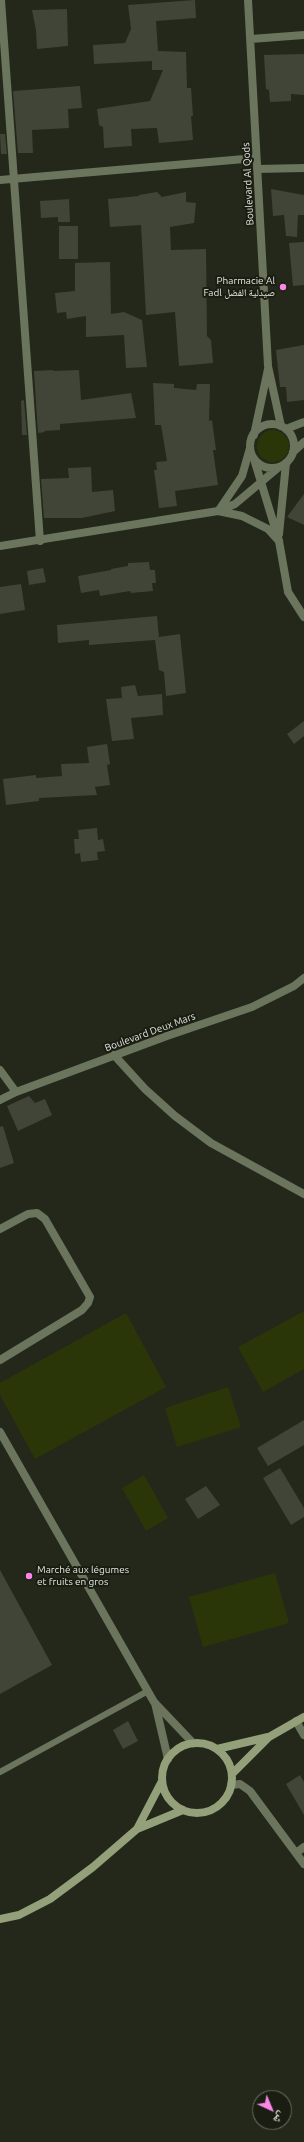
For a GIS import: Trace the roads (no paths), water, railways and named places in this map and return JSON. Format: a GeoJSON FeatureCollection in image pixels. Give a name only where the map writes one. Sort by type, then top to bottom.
{"type":"FeatureCollection","features":[{"type":"Feature","properties":{"kind":"main road"},"geometry":{"type":"LineString","coordinates":[[232,1774],[269,1737],[304,1717]]}},
{"type":"Feature","properties":{"kind":"main road"},"geometry":{"type":"LineString","coordinates":[[217,1748],[230,1765],[232,1774],[231,1785],[222,1803],[213,1809],[193,1813],[183,1810],[173,1804],[165,1793],[162,1773],[168,1759],[179,1748],[193,1743],[206,1744],[217,1748],[269,1737]]}},
{"type":"Feature","properties":{"kind":"main road"},"geometry":{"type":"LineString","coordinates":[[137,1829],[162,1781]]}},
{"type":"Feature","properties":{"kind":"main road"},"geometry":{"type":"LineString","coordinates":[[0,1919],[19,1915],[50,1899],[93,1867],[137,1829],[183,1810]]}},
{"type":"Feature","properties":{"kind":"street"},"geometry":{"type":"LineString","coordinates":[[1,0],[40,541]]}},
{"type":"Feature","properties":{"kind":"street","name":"Boulevard Al Qods"},"geometry":{"type":"LineString","coordinates":[[248,0],[268,366]]}},
{"type":"Feature","properties":{"kind":"street"},"geometry":{"type":"LineString","coordinates":[[251,39],[304,34]]}},
{"type":"Feature","properties":{"kind":"street"},"geometry":{"type":"LineString","coordinates":[[0,180],[256,158]]}},
{"type":"Feature","properties":{"kind":"street"},"geometry":{"type":"LineString","coordinates":[[257,169],[304,168]]}},
{"type":"Feature","properties":{"kind":"street"},"geometry":{"type":"LineString","coordinates":[[268,366],[283,428],[293,439],[293,452]]}},
{"type":"Feature","properties":{"kind":"street"},"geometry":{"type":"LineString","coordinates":[[218,511],[242,476],[254,435],[268,366]]}},
{"type":"Feature","properties":{"kind":"street"},"geometry":{"type":"LineString","coordinates":[[254,435],[263,427],[268,425],[283,428],[304,422]]}},
{"type":"Feature","properties":{"kind":"street"},"geometry":{"type":"LineString","coordinates":[[279,541],[286,463],[293,452],[304,442]]}},
{"type":"Feature","properties":{"kind":"street"},"geometry":{"type":"LineString","coordinates":[[250,447],[279,541],[288,592],[304,618]]}},
{"type":"Feature","properties":{"kind":"street"},"geometry":{"type":"LineString","coordinates":[[254,459],[263,466],[279,467]]}},
{"type":"Feature","properties":{"kind":"street"},"geometry":{"type":"LineString","coordinates":[[0,546],[40,541],[218,511],[236,504],[279,467],[286,463]]}},
{"type":"Feature","properties":{"kind":"street"},"geometry":{"type":"LineString","coordinates":[[218,511],[242,516],[268,529],[279,541]]}},
{"type":"Feature","properties":{"kind":"street","name":"Boulevard Deux Mars"},"geometry":{"type":"LineString","coordinates":[[0,1100],[16,1092],[114,1055],[252,1007],[294,986],[304,978]]}},
{"type":"Feature","properties":{"kind":"street"},"geometry":{"type":"LineString","coordinates":[[114,1055],[145,1089],[175,1116],[211,1143],[304,1194]]}},
{"type":"Feature","properties":{"kind":"street"},"geometry":{"type":"LineString","coordinates":[[0,1070],[16,1092]]}},
{"type":"Feature","properties":{"kind":"street"},"geometry":{"type":"LineString","coordinates":[[0,1229],[28,1214],[37,1214],[45,1219],[90,1297],[88,1303],[82,1310],[0,1360]]}},
{"type":"Feature","properties":{"kind":"street"},"geometry":{"type":"LineString","coordinates":[[0,1432],[3,1446],[154,1702],[168,1759]]}},
{"type":"Feature","properties":{"kind":"street"},"geometry":{"type":"LineString","coordinates":[[154,1702],[193,1743]]}},
{"type":"Feature","properties":{"kind":"street"},"geometry":{"type":"LineString","coordinates":[[296,1721],[304,1734]]}},
{"type":"Feature","properties":{"kind":"street"},"geometry":{"type":"LineString","coordinates":[[231,1785],[240,1784],[250,1791],[304,1864]]}},
{"type":"Feature","properties":{"kind":"street"},"geometry":{"type":"LineString","coordinates":[[296,1852],[304,1848]]}},
{"type":"Feature","properties":{"kind":"lane"},"geometry":{"type":"LineString","coordinates":[[0,1772],[148,1691]]}},
{"type":"Feature","properties":{"kind":"place","name":"Pharmacie Al Fadl صيدلية الفضل"},"geometry":{"type":"Point","coordinates":[283,287]}},
{"type":"Feature","properties":{"kind":"place","name":"Marché aux légumes et fruits en gros"},"geometry":{"type":"Point","coordinates":[29,1576]}}]}
